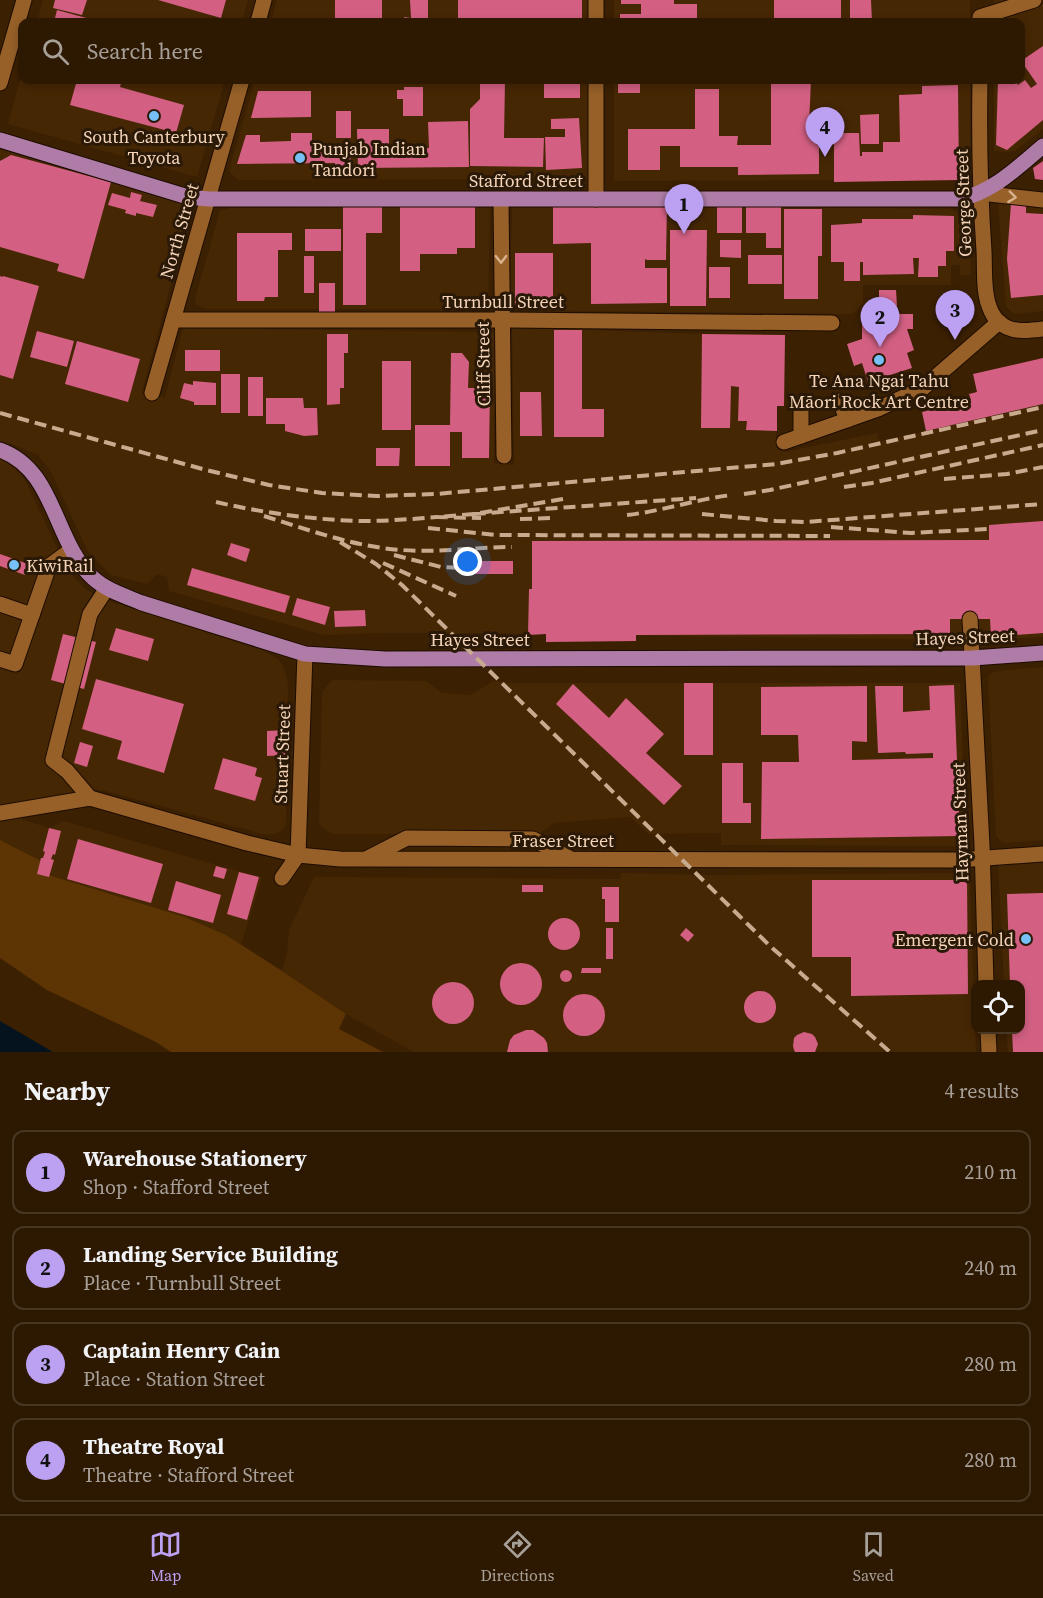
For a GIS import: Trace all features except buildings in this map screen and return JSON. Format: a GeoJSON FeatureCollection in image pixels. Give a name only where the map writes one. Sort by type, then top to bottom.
{"type":"FeatureCollection","features":[{"type":"Feature","properties":{"kind":"main road","name":"Stafford Street"},"geometry":{"type":"LineString","coordinates":[[0,140],[183,195],[209,199],[949,200],[980,193],[1043,146]]}},
{"type":"Feature","properties":{"kind":"main road","name":"Hayes Street"},"geometry":{"type":"LineString","coordinates":[[0,450],[28,467],[38,478],[72,550],[92,577],[107,588],[142,603],[305,654],[385,659],[972,658],[1043,653]]}},
{"type":"Feature","properties":{"kind":"street"},"geometry":{"type":"LineString","coordinates":[[19,18],[24,0]]}},
{"type":"Feature","properties":{"kind":"street"},"geometry":{"type":"LineString","coordinates":[[259,18],[264,0]]}},
{"type":"Feature","properties":{"kind":"street"},"geometry":{"type":"LineString","coordinates":[[596,0],[596,18]]}},
{"type":"Feature","properties":{"kind":"street"},"geometry":{"type":"LineString","coordinates":[[980,0],[980,18]]}},
{"type":"Feature","properties":{"kind":"street"},"geometry":{"type":"LineString","coordinates":[[985,18],[1034,0]]}},
{"type":"Feature","properties":{"kind":"street"},"geometry":{"type":"LineString","coordinates":[[0,83],[18,21]]}},
{"type":"Feature","properties":{"kind":"street","name":"North Street"},"geometry":{"type":"LineString","coordinates":[[152,393],[241,84]]}},
{"type":"Feature","properties":{"kind":"street"},"geometry":{"type":"LineString","coordinates":[[596,84],[596,199]]}},
{"type":"Feature","properties":{"kind":"street","name":"George Street"},"geometry":{"type":"LineString","coordinates":[[980,84],[980,193],[988,301],[999,322]]}},
{"type":"Feature","properties":{"kind":"street"},"geometry":{"type":"LineString","coordinates":[[980,193],[1043,200]]}},
{"type":"Feature","properties":{"kind":"street","name":"Cliff Street"},"geometry":{"type":"LineString","coordinates":[[501,200],[504,456]]}},
{"type":"Feature","properties":{"kind":"street","name":"Turnbull Street"},"geometry":{"type":"LineString","coordinates":[[173,320],[832,322]]}},
{"type":"Feature","properties":{"kind":"street"},"geometry":{"type":"LineString","coordinates":[[784,442],[878,410],[923,388],[999,322],[1022,331],[1043,330]]}},
{"type":"Feature","properties":{"kind":"street"},"geometry":{"type":"LineString","coordinates":[[840,400],[847,420]]}},
{"type":"Feature","properties":{"kind":"street"},"geometry":{"type":"LineString","coordinates":[[801,411],[801,436]]}},
{"type":"Feature","properties":{"kind":"street"},"geometry":{"type":"LineString","coordinates":[[0,658],[15,664],[49,566],[72,550]]}},
{"type":"Feature","properties":{"kind":"street"},"geometry":{"type":"LineString","coordinates":[[90,798],[67,771],[53,760],[90,614],[107,588]]}},
{"type":"Feature","properties":{"kind":"street"},"geometry":{"type":"LineString","coordinates":[[0,604],[32,615]]}},
{"type":"Feature","properties":{"kind":"street","name":"Hayman Street"},"geometry":{"type":"LineString","coordinates":[[970,619],[986,980]]}},
{"type":"Feature","properties":{"kind":"street","name":"Stuart Street"},"geometry":{"type":"LineString","coordinates":[[298,855],[305,654]]}},
{"type":"Feature","properties":{"kind":"street"},"geometry":{"type":"LineString","coordinates":[[0,813],[90,798]]}},
{"type":"Feature","properties":{"kind":"street","name":"Fraser Street"},"geometry":{"type":"LineString","coordinates":[[90,798],[247,843],[298,855],[340,860],[958,860],[1043,854]]}},
{"type":"Feature","properties":{"kind":"street"},"geometry":{"type":"LineString","coordinates":[[366,860],[407,838],[533,839],[571,860]]}},
{"type":"Feature","properties":{"kind":"street"},"geometry":{"type":"LineString","coordinates":[[282,878],[298,855]]}},
{"type":"Feature","properties":{"kind":"street"},"geometry":{"type":"LineString","coordinates":[[988,1034],[989,1052]]}},
{"type":"Feature","properties":{"kind":"shaded area"},"geometry":{"type":"Polygon","coordinates":[[[43,0],[248,0],[243,18],[38,18],[43,0]]]}},
{"type":"Feature","properties":{"kind":"shaded area"},"geometry":{"type":"Polygon","coordinates":[[[277,0],[588,0],[588,18],[272,18],[277,0]]]}},
{"type":"Feature","properties":{"kind":"shaded area"},"geometry":{"type":"Polygon","coordinates":[[[614,0],[970,0],[970,18],[614,18],[614,0]]]}},
{"type":"Feature","properties":{"kind":"shaded area"},"geometry":{"type":"Polygon","coordinates":[[[994,0],[1043,0],[1043,129],[1015,151],[994,151],[994,84],[1025,84],[1025,18],[994,18],[994,0]]]}},
{"type":"Feature","properties":{"kind":"shaded area"},"geometry":{"type":"Polygon","coordinates":[[[19,84],[224,84],[197,177],[8,124],[19,84]]]}},
{"type":"Feature","properties":{"kind":"shaded area"},"geometry":{"type":"Polygon","coordinates":[[[254,84],[589,84],[591,179],[238,180],[229,171],[254,84]]]}},
{"type":"Feature","properties":{"kind":"shaded area"},"geometry":{"type":"Polygon","coordinates":[[[614,84],[970,84],[970,180],[614,181],[614,84]]]}},
{"type":"Feature","properties":{"kind":"shaded area"},"geometry":{"type":"Polygon","coordinates":[[[0,145],[193,200],[142,393],[165,397],[183,328],[495,332],[494,463],[514,465],[512,327],[785,335],[784,406],[777,406],[776,444],[776,448],[784,452],[877,433],[879,442],[1043,404],[1043,637],[974,640],[458,633],[324,635],[169,591],[167,577],[157,574],[147,584],[111,575],[88,552],[52,474],[38,455],[0,441],[0,145]]]}},
{"type":"Feature","properties":{"kind":"shaded area"},"geometry":{"type":"Polygon","coordinates":[[[998,202],[1043,207],[1043,311],[1017,314],[1006,306],[998,202]]]}},
{"type":"Feature","properties":{"kind":"shaded area"},"geometry":{"type":"Polygon","coordinates":[[[512,203],[952,209],[961,214],[969,229],[971,275],[960,275],[960,265],[951,265],[951,285],[863,285],[863,303],[853,314],[510,310],[512,203]]]}},
{"type":"Feature","properties":{"kind":"shaded area"},"geometry":{"type":"Polygon","coordinates":[[[490,206],[488,309],[207,309],[197,305],[195,299],[220,211],[230,208],[490,206]]]}},
{"type":"Feature","properties":{"kind":"shaded area"},"geometry":{"type":"Polygon","coordinates":[[[0,458],[25,480],[67,569],[85,589],[106,600],[264,651],[279,660],[284,668],[288,684],[286,819],[285,827],[276,834],[262,834],[95,789],[19,802],[23,820],[50,828],[64,821],[262,878],[241,945],[226,935],[185,917],[39,872],[40,861],[0,840],[0,458]]]}},
{"type":"Feature","properties":{"kind":"shaded area"},"geometry":{"type":"Polygon","coordinates":[[[1043,667],[1043,840],[1006,843],[996,836],[988,677],[997,671],[1043,667]]]}},
{"type":"Feature","properties":{"kind":"shaded area"},"geometry":{"type":"Polygon","coordinates":[[[332,680],[426,681],[442,693],[471,695],[493,681],[514,683],[960,683],[966,835],[962,844],[956,846],[721,845],[721,833],[649,834],[630,817],[554,823],[538,835],[332,834],[319,823],[322,692],[332,680]]]}},
{"type":"Feature","properties":{"kind":"shaded area"},"geometry":{"type":"Polygon","coordinates":[[[0,840],[41,861],[39,872],[185,917],[226,935],[346,1014],[339,1029],[383,1052],[171,1052],[156,1042],[47,990],[0,958],[0,840]]]}},
{"type":"Feature","properties":{"kind":"shaded area","name":"Emergent Cold"},"geometry":{"type":"Polygon","coordinates":[[[1043,859],[1043,1052],[1008,1052],[1006,1034],[1025,1034],[1025,980],[1004,980],[998,862],[1043,859]]]}},
{"type":"Feature","properties":{"kind":"shaded area"},"geometry":{"type":"Polygon","coordinates":[[[621,873],[705,875],[958,873],[970,882],[973,980],[971,980],[971,1034],[975,1034],[976,1052],[414,1052],[346,1014],[282,971],[287,953],[289,930],[314,877],[621,879],[621,873]]]}},
{"type":"Feature","properties":{"kind":"water"},"geometry":{"type":"Polygon","coordinates":[[[0,1021],[53,1052],[0,1052],[0,1021]]]}},
{"type":"Feature","properties":{"kind":"railway"},"geometry":{"type":"LineString","coordinates":[[0,413],[269,485],[322,493],[377,496],[436,494],[776,464],[837,453],[1043,407]]}},
{"type":"Feature","properties":{"kind":"railway"},"geometry":{"type":"LineString","coordinates":[[744,494],[1043,430]]}},
{"type":"Feature","properties":{"kind":"railway"},"geometry":{"type":"LineString","coordinates":[[844,487],[872,483],[1043,445]]}},
{"type":"Feature","properties":{"kind":"railway"},"geometry":{"type":"LineString","coordinates":[[944,479],[1007,474],[1043,467]]}},
{"type":"Feature","properties":{"kind":"railway"},"geometry":{"type":"LineString","coordinates":[[627,515],[732,495]]}},
{"type":"Feature","properties":{"kind":"railway"},"geometry":{"type":"LineString","coordinates":[[563,499],[474,514],[696,498]]}},
{"type":"Feature","properties":{"kind":"railway"},"geometry":{"type":"LineString","coordinates":[[216,502],[271,513],[326,519],[372,521],[437,517]]}},
{"type":"Feature","properties":{"kind":"railway"},"geometry":{"type":"LineString","coordinates":[[702,514],[805,522],[1043,504]]}},
{"type":"Feature","properties":{"kind":"railway"},"geometry":{"type":"LineString","coordinates":[[474,514],[437,517],[481,518]]}},
{"type":"Feature","properties":{"kind":"railway"},"geometry":{"type":"LineString","coordinates":[[264,516],[332,537],[384,548],[429,551],[512,547]]}},
{"type":"Feature","properties":{"kind":"railway"},"geometry":{"type":"LineString","coordinates":[[520,519],[553,518]]}},
{"type":"Feature","properties":{"kind":"railway"},"geometry":{"type":"LineString","coordinates":[[831,527],[911,533],[987,529]]}},
{"type":"Feature","properties":{"kind":"railway"},"geometry":{"type":"LineString","coordinates":[[428,528],[496,535],[830,536]]}},
{"type":"Feature","properties":{"kind":"railway"},"geometry":{"type":"LineString","coordinates":[[340,542],[376,564],[402,585],[770,946],[890,1052]]}},
{"type":"Feature","properties":{"kind":"railway"},"geometry":{"type":"LineString","coordinates":[[394,555],[441,567],[468,568]]}},
{"type":"Feature","properties":{"kind":"railway"},"geometry":{"type":"LineString","coordinates":[[383,563],[456,596]]}},
{"type":"Feature","properties":{"kind":"place","name":"South Canterbury Toyota"},"geometry":{"type":"Point","coordinates":[154,116]}},
{"type":"Feature","properties":{"kind":"place","name":"Theatre Royal"},"geometry":{"type":"Point","coordinates":[825,157]}},
{"type":"Feature","properties":{"kind":"place","name":"Punjab Indian Tandori"},"geometry":{"type":"Point","coordinates":[300,158]}},
{"type":"Feature","properties":{"kind":"place","name":"Warehouse Stationery"},"geometry":{"type":"Point","coordinates":[684,234]}},
{"type":"Feature","properties":{"kind":"place","name":"Captain Henry Cain"},"geometry":{"type":"Point","coordinates":[955,340]}},
{"type":"Feature","properties":{"kind":"place","name":"Landing Service Building"},"geometry":{"type":"Point","coordinates":[880,347]}},
{"type":"Feature","properties":{"kind":"place","name":"Te Ana Ngai Tahu Māori Rock Art Centre"},"geometry":{"type":"Point","coordinates":[879,360]}},
{"type":"Feature","properties":{"kind":"place","name":"KiwiRail"},"geometry":{"type":"Point","coordinates":[14,565]}},
{"type":"Feature","properties":{"kind":"place","name":"Emergent Cold"},"geometry":{"type":"Point","coordinates":[1026,939]}}]}
